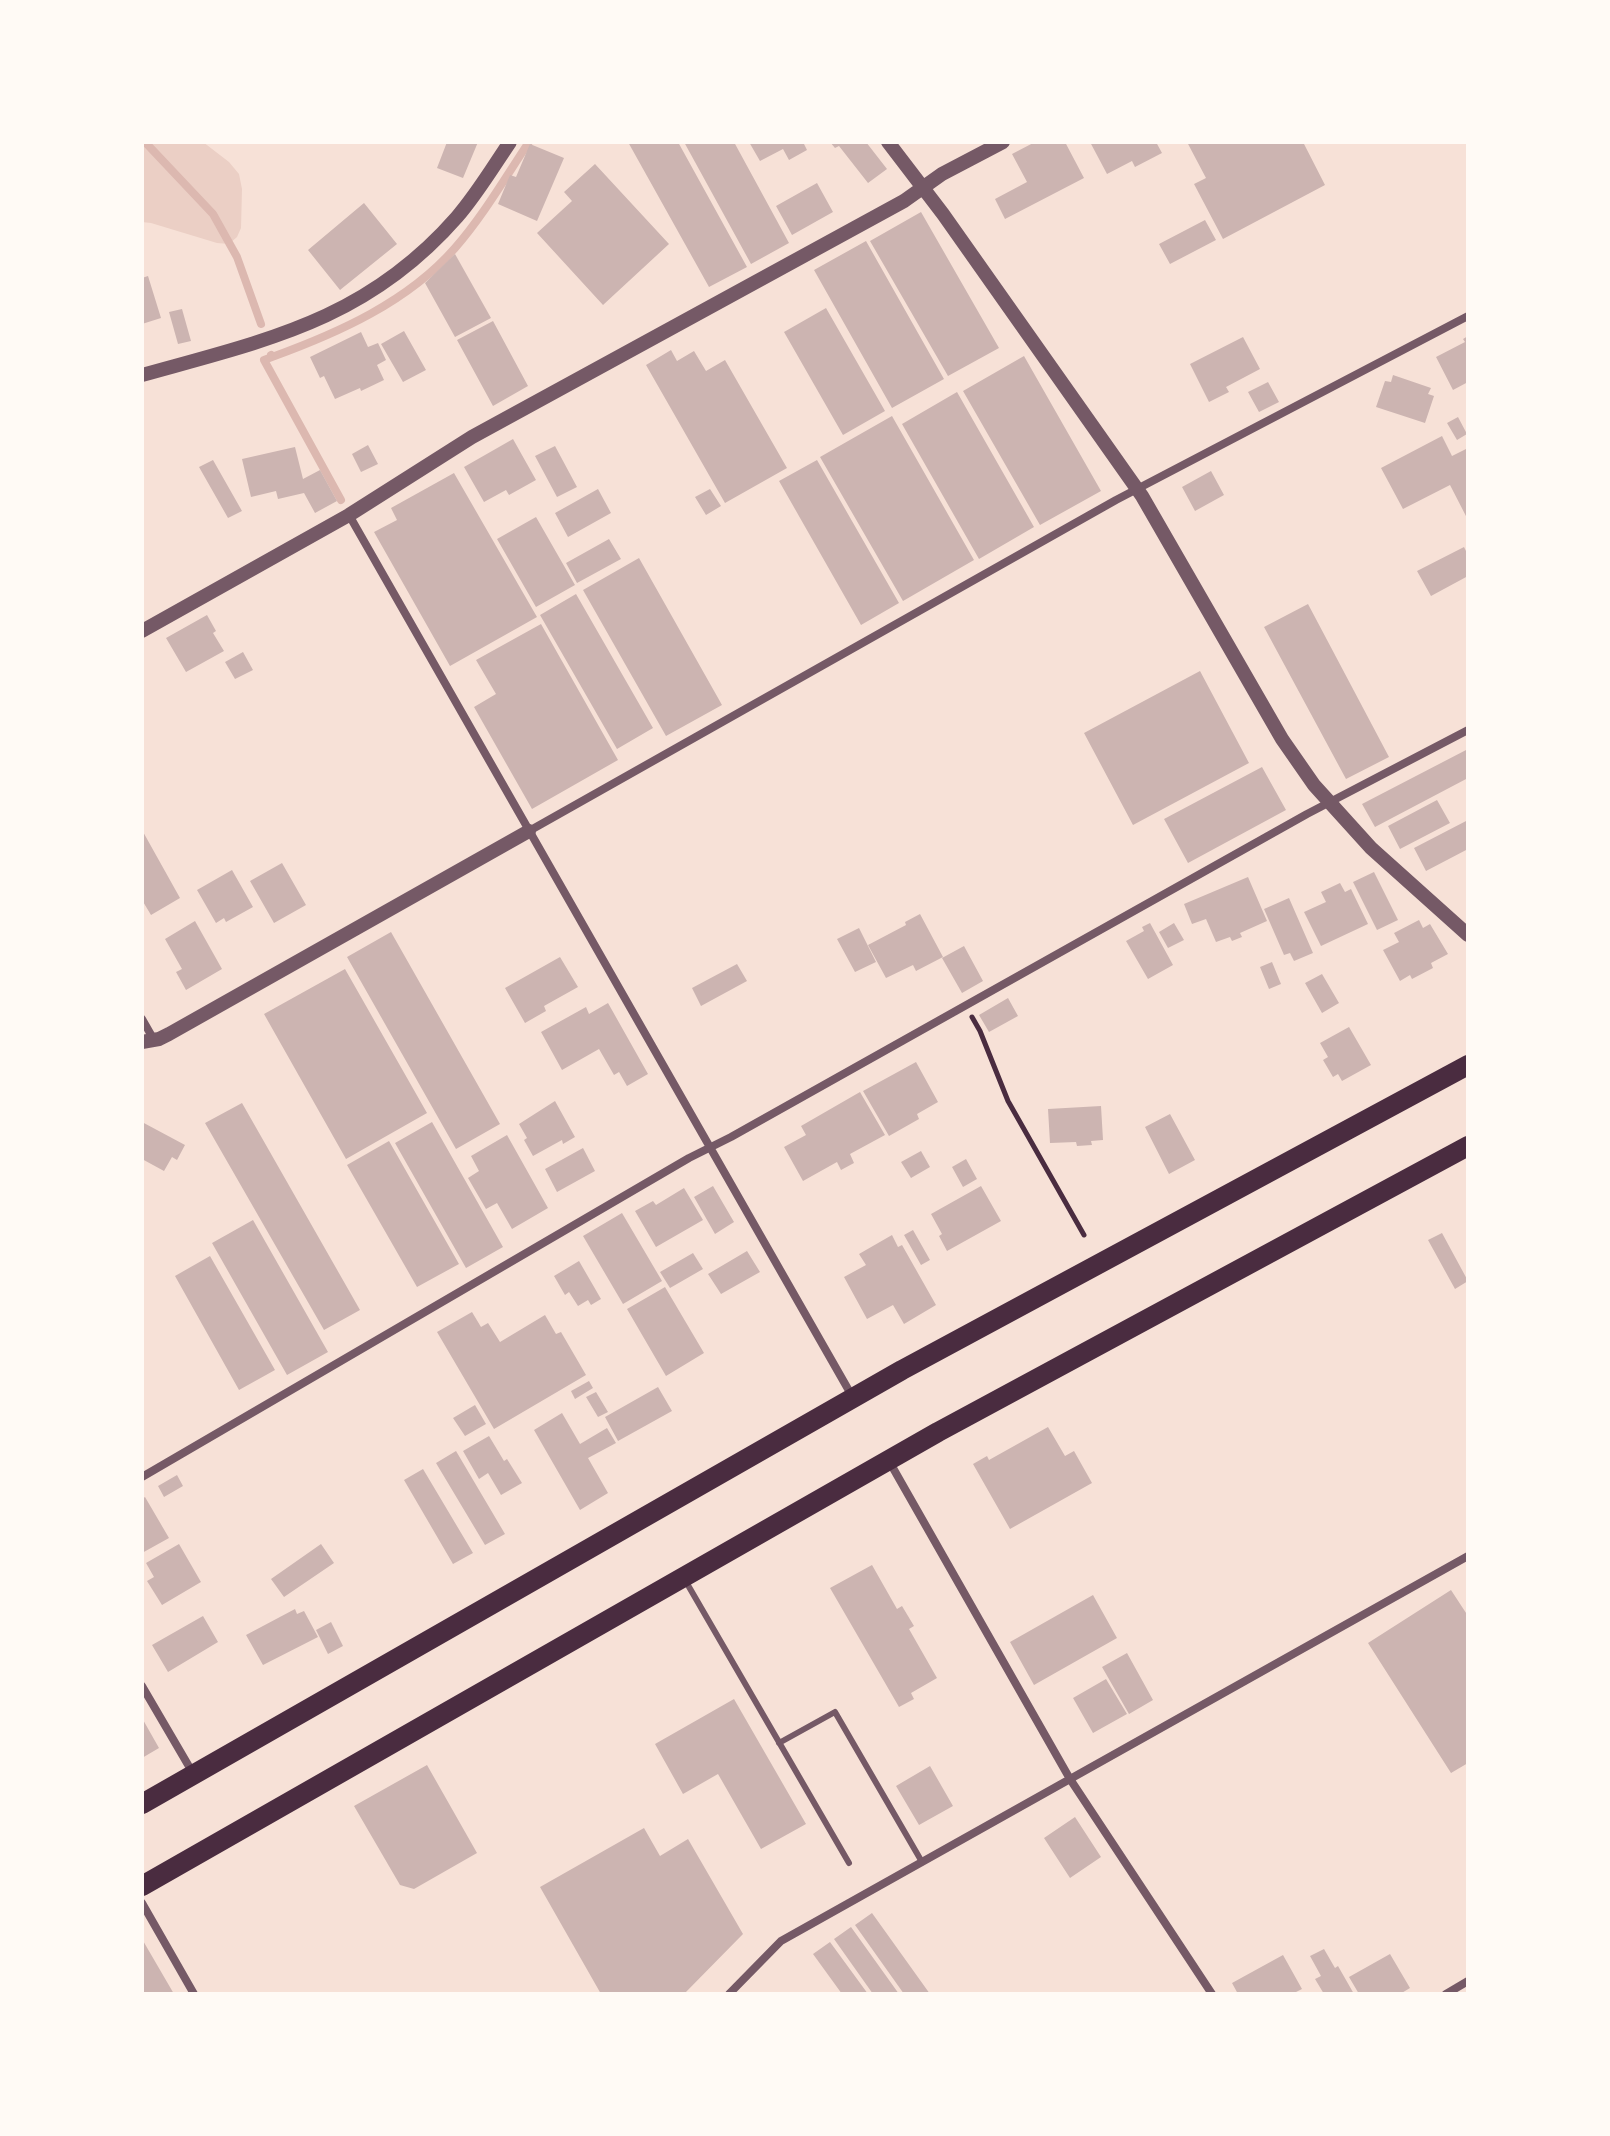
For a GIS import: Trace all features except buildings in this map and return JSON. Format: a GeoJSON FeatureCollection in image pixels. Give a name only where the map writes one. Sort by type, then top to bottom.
{"type":"FeatureCollection","features":[{"type":"Feature","properties":{"kind":"main road"},"geometry":{"type":"LineString","coordinates":[[142,1804],[915,1362],[1468,1065]]}},
{"type":"Feature","properties":{"kind":"main road"},"geometry":{"type":"LineString","coordinates":[[142,1886],[888,1460],[1468,1146]]}},
{"type":"Feature","properties":{"kind":"street"},"geometry":{"type":"LineString","coordinates":[[142,375],[272,338],[350,304],[374,290],[419,255],[459,215],[510,142]]}},
{"type":"Feature","properties":{"kind":"street"},"geometry":{"type":"LineString","coordinates":[[888,142],[1137,489],[1282,739],[1329,803],[1371,848],[1468,935]]}},
{"type":"Feature","properties":{"kind":"street"},"geometry":{"type":"LineString","coordinates":[[142,631],[349,515],[472,437],[904,201],[942,174],[1003,142]]}},
{"type":"Feature","properties":{"kind":"street"},"geometry":{"type":"LineString","coordinates":[[142,1019],[148,1041],[169,1034],[1137,489],[1468,316]]}},
{"type":"Feature","properties":{"kind":"street"},"geometry":{"type":"LineString","coordinates":[[349,515],[853,1398]]}},
{"type":"Feature","properties":{"kind":"street"},"geometry":{"type":"LineString","coordinates":[[142,1477],[689,1158],[1329,803],[1468,730]]}},
{"type":"Feature","properties":{"kind":"street"},"geometry":{"type":"LineString","coordinates":[[888,1460],[1070,1779],[1212,1994]]}},
{"type":"Feature","properties":{"kind":"street"},"geometry":{"type":"LineString","coordinates":[[729,1994],[781,1941],[1468,1556]]}},
{"type":"Feature","properties":{"kind":"street"},"geometry":{"type":"LineString","coordinates":[[142,1686],[194,1775]]}},
{"type":"Feature","properties":{"kind":"street"},"geometry":{"type":"LineString","coordinates":[[142,1903],[194,1994]]}},
{"type":"Feature","properties":{"kind":"street"},"geometry":{"type":"LineString","coordinates":[[1446,1994],[1468,1981]]}},
{"type":"Feature","properties":{"kind":"lane"},"geometry":{"type":"LineString","coordinates":[[684,1577],[849,1863]]}},
{"type":"Feature","properties":{"kind":"lane"},"geometry":{"type":"LineString","coordinates":[[779,1743],[835,1712],[922,1862]]}},
{"type":"Feature","properties":{"kind":"path"},"geometry":{"type":"LineString","coordinates":[[966,1006],[980,1031],[1008,1101],[1084,1235]]}},
{"type":"Feature","properties":{"kind":"shaded area"},"geometry":{"type":"Polygon","coordinates":[[[142,142],[203,142],[229,162],[239,174],[242,189],[241,228],[237,237],[229,244],[217,243],[142,222],[142,142]]]}},
{"type":"Feature","properties":{"kind":"waterway"},"geometry":{"type":"LineString","coordinates":[[145,142],[213,214],[237,257],[261,324]]}},
{"type":"Feature","properties":{"kind":"waterway"},"geometry":{"type":"LineString","coordinates":[[271,355],[297,348],[347,326],[416,284],[465,236],[529,142]]}},
{"type":"Feature","properties":{"kind":"waterway"},"geometry":{"type":"LineString","coordinates":[[272,357],[264,360],[341,500]]}}]}
